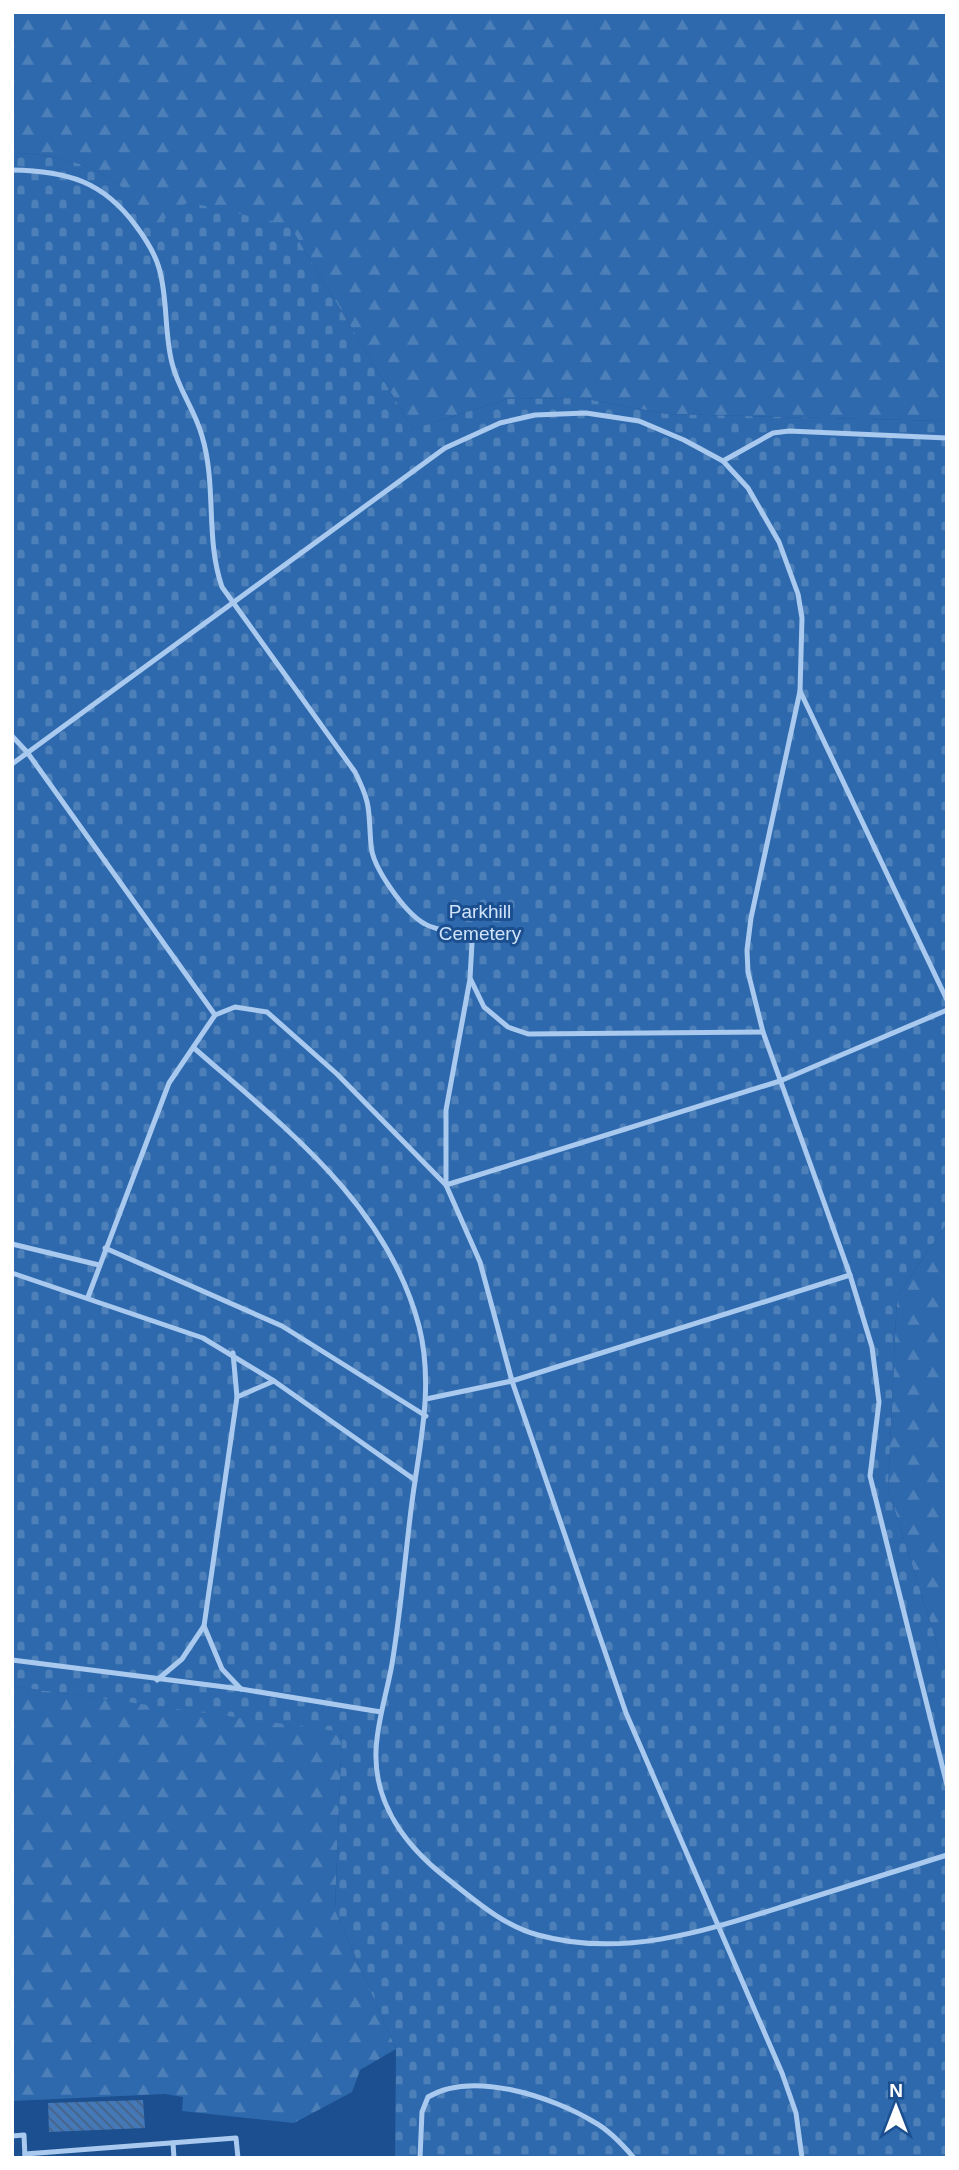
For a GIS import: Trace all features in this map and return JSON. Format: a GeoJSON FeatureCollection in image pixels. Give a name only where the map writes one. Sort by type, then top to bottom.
{"type":"FeatureCollection","features":[{"type":"Feature","properties":{"kind":"lane"},"geometry":{"type":"LineString","coordinates":[[12,170],[48,170],[85,182],[118,201],[143,235],[159,267],[172,363],[202,436],[208,467],[213,560],[231,602],[355,772],[367,796],[371,814],[374,860],[397,895],[413,916],[427,926],[467,934],[472,943],[470,978],[446,1110],[446,1185]]}},
{"type":"Feature","properties":{"kind":"lane"},"geometry":{"type":"LineString","coordinates":[[12,764],[445,448],[500,423],[535,415],[586,413],[639,421],[723,461],[748,488],[768,520],[792,573],[802,618],[800,691],[747,950],[748,972],[763,1032],[850,1275],[872,1347],[879,1402],[870,1476],[947,1785]]}},
{"type":"Feature","properties":{"kind":"lane"},"geometry":{"type":"LineString","coordinates":[[723,461],[772,433],[947,438]]}},
{"type":"Feature","properties":{"kind":"lane"},"geometry":{"type":"LineString","coordinates":[[800,691],[947,1000]]}},
{"type":"Feature","properties":{"kind":"lane"},"geometry":{"type":"LineString","coordinates":[[12,737],[27,751],[215,1015]]}},
{"type":"Feature","properties":{"kind":"lane"},"geometry":{"type":"LineString","coordinates":[[470,978],[484,1007],[508,1027],[528,1034],[763,1032]]}},
{"type":"Feature","properties":{"kind":"lane"},"geometry":{"type":"LineString","coordinates":[[88,1297],[169,1083],[215,1015],[235,1007],[252,1007],[267,1012],[337,1074],[446,1185],[480,1262],[512,1381],[626,1713],[782,2073],[796,2113],[802,2158]]}},
{"type":"Feature","properties":{"kind":"lane"},"geometry":{"type":"LineString","coordinates":[[446,1185],[780,1081],[947,1010]]}},
{"type":"Feature","properties":{"kind":"lane"},"geometry":{"type":"LineString","coordinates":[[194,1048],[285,1128],[353,1196],[379,1231],[405,1285],[418,1325],[425,1356],[426,1416],[415,1480],[392,1665],[381,1712],[376,1752],[378,1779],[394,1822],[405,1839],[436,1870],[483,1907],[534,1934],[573,1943],[663,1941],[718,1927],[947,1855]]}},
{"type":"Feature","properties":{"kind":"lane"},"geometry":{"type":"LineString","coordinates":[[12,1244],[99,1265]]}},
{"type":"Feature","properties":{"kind":"lane"},"geometry":{"type":"LineString","coordinates":[[105,1248],[282,1326],[426,1416]]}},
{"type":"Feature","properties":{"kind":"lane"},"geometry":{"type":"LineString","coordinates":[[12,1273],[204,1338],[233,1353],[415,1480]]}},
{"type":"Feature","properties":{"kind":"lane"},"geometry":{"type":"LineString","coordinates":[[426,1398],[512,1381],[850,1275]]}},
{"type":"Feature","properties":{"kind":"lane"},"geometry":{"type":"LineString","coordinates":[[157,1680],[182,1659],[204,1626],[237,1397],[233,1353]]}},
{"type":"Feature","properties":{"kind":"lane"},"geometry":{"type":"LineString","coordinates":[[237,1397],[274,1381]]}},
{"type":"Feature","properties":{"kind":"lane"},"geometry":{"type":"LineString","coordinates":[[204,1626],[222,1669],[241,1689]]}},
{"type":"Feature","properties":{"kind":"lane"},"geometry":{"type":"LineString","coordinates":[[12,1660],[241,1689],[381,1712]]}},
{"type":"Feature","properties":{"kind":"lane"},"geometry":{"type":"LineString","coordinates":[[420,2158],[422,2112],[428,2097],[455,2085],[516,2092],[563,2105],[596,2123],[634,2158]]}},
{"type":"Feature","properties":{"kind":"lane"},"geometry":{"type":"LineString","coordinates":[[12,2136],[23,2135],[25,2156],[236,2138],[238,2158]]}},
{"type":"Feature","properties":{"kind":"lane"},"geometry":{"type":"LineString","coordinates":[[173,2143],[174,2158]]}},
{"type":"Feature","properties":{"kind":"green space"},"geometry":{"type":"Polygon","coordinates":[[[12,12],[947,12],[947,421],[667,414],[581,398],[507,399],[413,429],[289,225],[154,226],[123,188],[107,176],[67,160],[12,153],[12,12]]]}},
{"type":"Feature","properties":{"kind":"green space","name":"Parkhill Cemetery"},"geometry":{"type":"Polygon","coordinates":[[[12,153],[67,160],[107,176],[123,188],[154,226],[188,202],[289,225],[413,429],[507,399],[581,398],[667,414],[947,421],[947,1223],[897,1296],[888,1489],[947,1675],[947,2158],[395,2158],[396,2049],[335,1910],[342,1732],[12,1686],[12,153]]]}},
{"type":"Feature","properties":{"kind":"green space"},"geometry":{"type":"Polygon","coordinates":[[[947,1223],[947,1675],[888,1489],[897,1296],[947,1223]]]}},
{"type":"Feature","properties":{"kind":"green space"},"geometry":{"type":"Polygon","coordinates":[[[12,1686],[342,1731],[335,1910],[396,2049],[360,2070],[352,2092],[294,2123],[182,2111],[183,2097],[165,2094],[12,2101],[12,1686]]]}},
{"type":"Feature","properties":{"kind":"building"},"geometry":{"type":"Polygon","coordinates":[[[143,2100],[145,2128],[49,2132],[48,2103],[143,2100]]]}}]}
